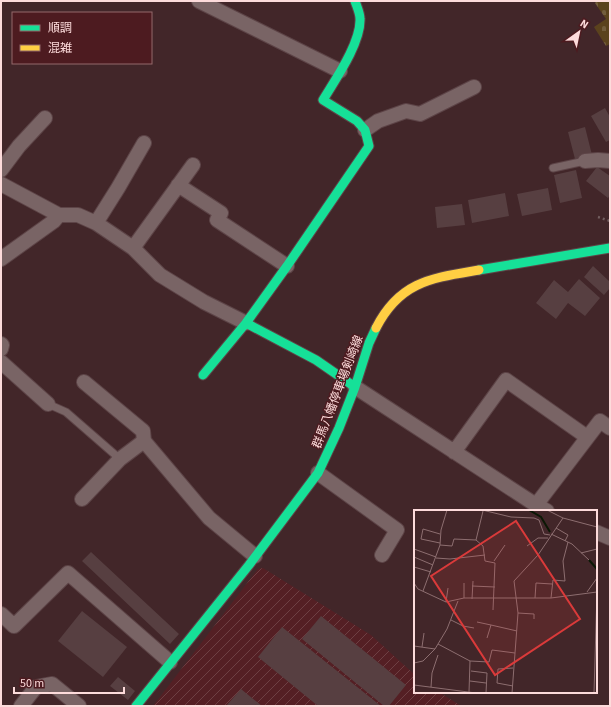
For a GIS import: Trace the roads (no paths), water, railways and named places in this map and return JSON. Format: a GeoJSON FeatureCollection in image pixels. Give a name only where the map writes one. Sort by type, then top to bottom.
{"type":"FeatureCollection","features":[{"type":"Feature","properties":{"kind":"main road"},"geometry":{"type":"LineString","coordinates":[[203,375],[246,323],[369,146],[368,137],[365,130],[357,121],[323,100],[353,46],[360,22],[355,1]]}},
{"type":"Feature","properties":{"kind":"main road","name":"群馬八幡停車場剣崎線"},"geometry":{"type":"LineString","coordinates":[[136,706],[255,556],[318,473],[356,387],[369,343],[387,310],[402,294],[415,285],[442,276],[610,248]]}},
{"type":"Feature","properties":{"kind":"main road"},"geometry":{"type":"LineString","coordinates":[[246,323],[305,353],[342,376],[356,387]]}},
{"type":"Feature","properties":{"kind":"street"},"geometry":{"type":"LineString","coordinates":[[199,1],[340,71]]}},
{"type":"Feature","properties":{"kind":"street"},"geometry":{"type":"LineString","coordinates":[[365,130],[378,121],[406,111],[420,114],[474,87]]}},
{"type":"Feature","properties":{"kind":"street"},"geometry":{"type":"LineString","coordinates":[[1,170],[19,146],[45,118]]}},
{"type":"Feature","properties":{"kind":"street"},"geometry":{"type":"LineString","coordinates":[[96,223],[144,143]]}},
{"type":"Feature","properties":{"kind":"street"},"geometry":{"type":"LineString","coordinates":[[585,161],[610,161]]}},
{"type":"Feature","properties":{"kind":"street"},"geometry":{"type":"LineString","coordinates":[[132,248],[193,165]]}},
{"type":"Feature","properties":{"kind":"street"},"geometry":{"type":"LineString","coordinates":[[1,184],[25,198],[59,214],[78,215],[96,223],[132,248],[160,275],[204,302],[246,323]]}},
{"type":"Feature","properties":{"kind":"street"},"geometry":{"type":"LineString","coordinates":[[178,185],[221,213],[217,220],[287,266]]}},
{"type":"Feature","properties":{"kind":"street"},"geometry":{"type":"LineString","coordinates":[[1,259],[54,221],[59,214]]}},
{"type":"Feature","properties":{"kind":"street"},"geometry":{"type":"LineString","coordinates":[[1,344],[1,349]]}},
{"type":"Feature","properties":{"kind":"street"},"geometry":{"type":"LineString","coordinates":[[1,362],[48,404]]}},
{"type":"Feature","properties":{"kind":"street"},"geometry":{"type":"LineString","coordinates":[[454,452],[506,380],[587,437]]}},
{"type":"Feature","properties":{"kind":"street"},"geometry":{"type":"LineString","coordinates":[[84,382],[143,431],[144,441],[209,518],[255,556]]}},
{"type":"Feature","properties":{"kind":"street"},"geometry":{"type":"LineString","coordinates":[[356,387],[542,508],[587,437],[600,422],[610,428]]}},
{"type":"Feature","properties":{"kind":"street"},"geometry":{"type":"LineString","coordinates":[[82,499],[120,459],[144,441]]}},
{"type":"Feature","properties":{"kind":"street"},"geometry":{"type":"LineString","coordinates":[[318,473],[397,530],[382,555]]}},
{"type":"Feature","properties":{"kind":"street"},"geometry":{"type":"LineString","coordinates":[[597,532],[610,538]]}},
{"type":"Feature","properties":{"kind":"street"},"geometry":{"type":"LineString","coordinates":[[1,614],[14,626],[68,573],[170,662]]}},
{"type":"Feature","properties":{"kind":"street"},"geometry":{"type":"LineString","coordinates":[[21,706],[36,687],[52,684],[79,706]]}},
{"type":"Feature","properties":{"kind":"lane"},"geometry":{"type":"LineString","coordinates":[[553,168],[585,161]]}},
{"type":"Feature","properties":{"kind":"lane"},"geometry":{"type":"LineString","coordinates":[[48,404],[66,412],[120,459]]}}]}
